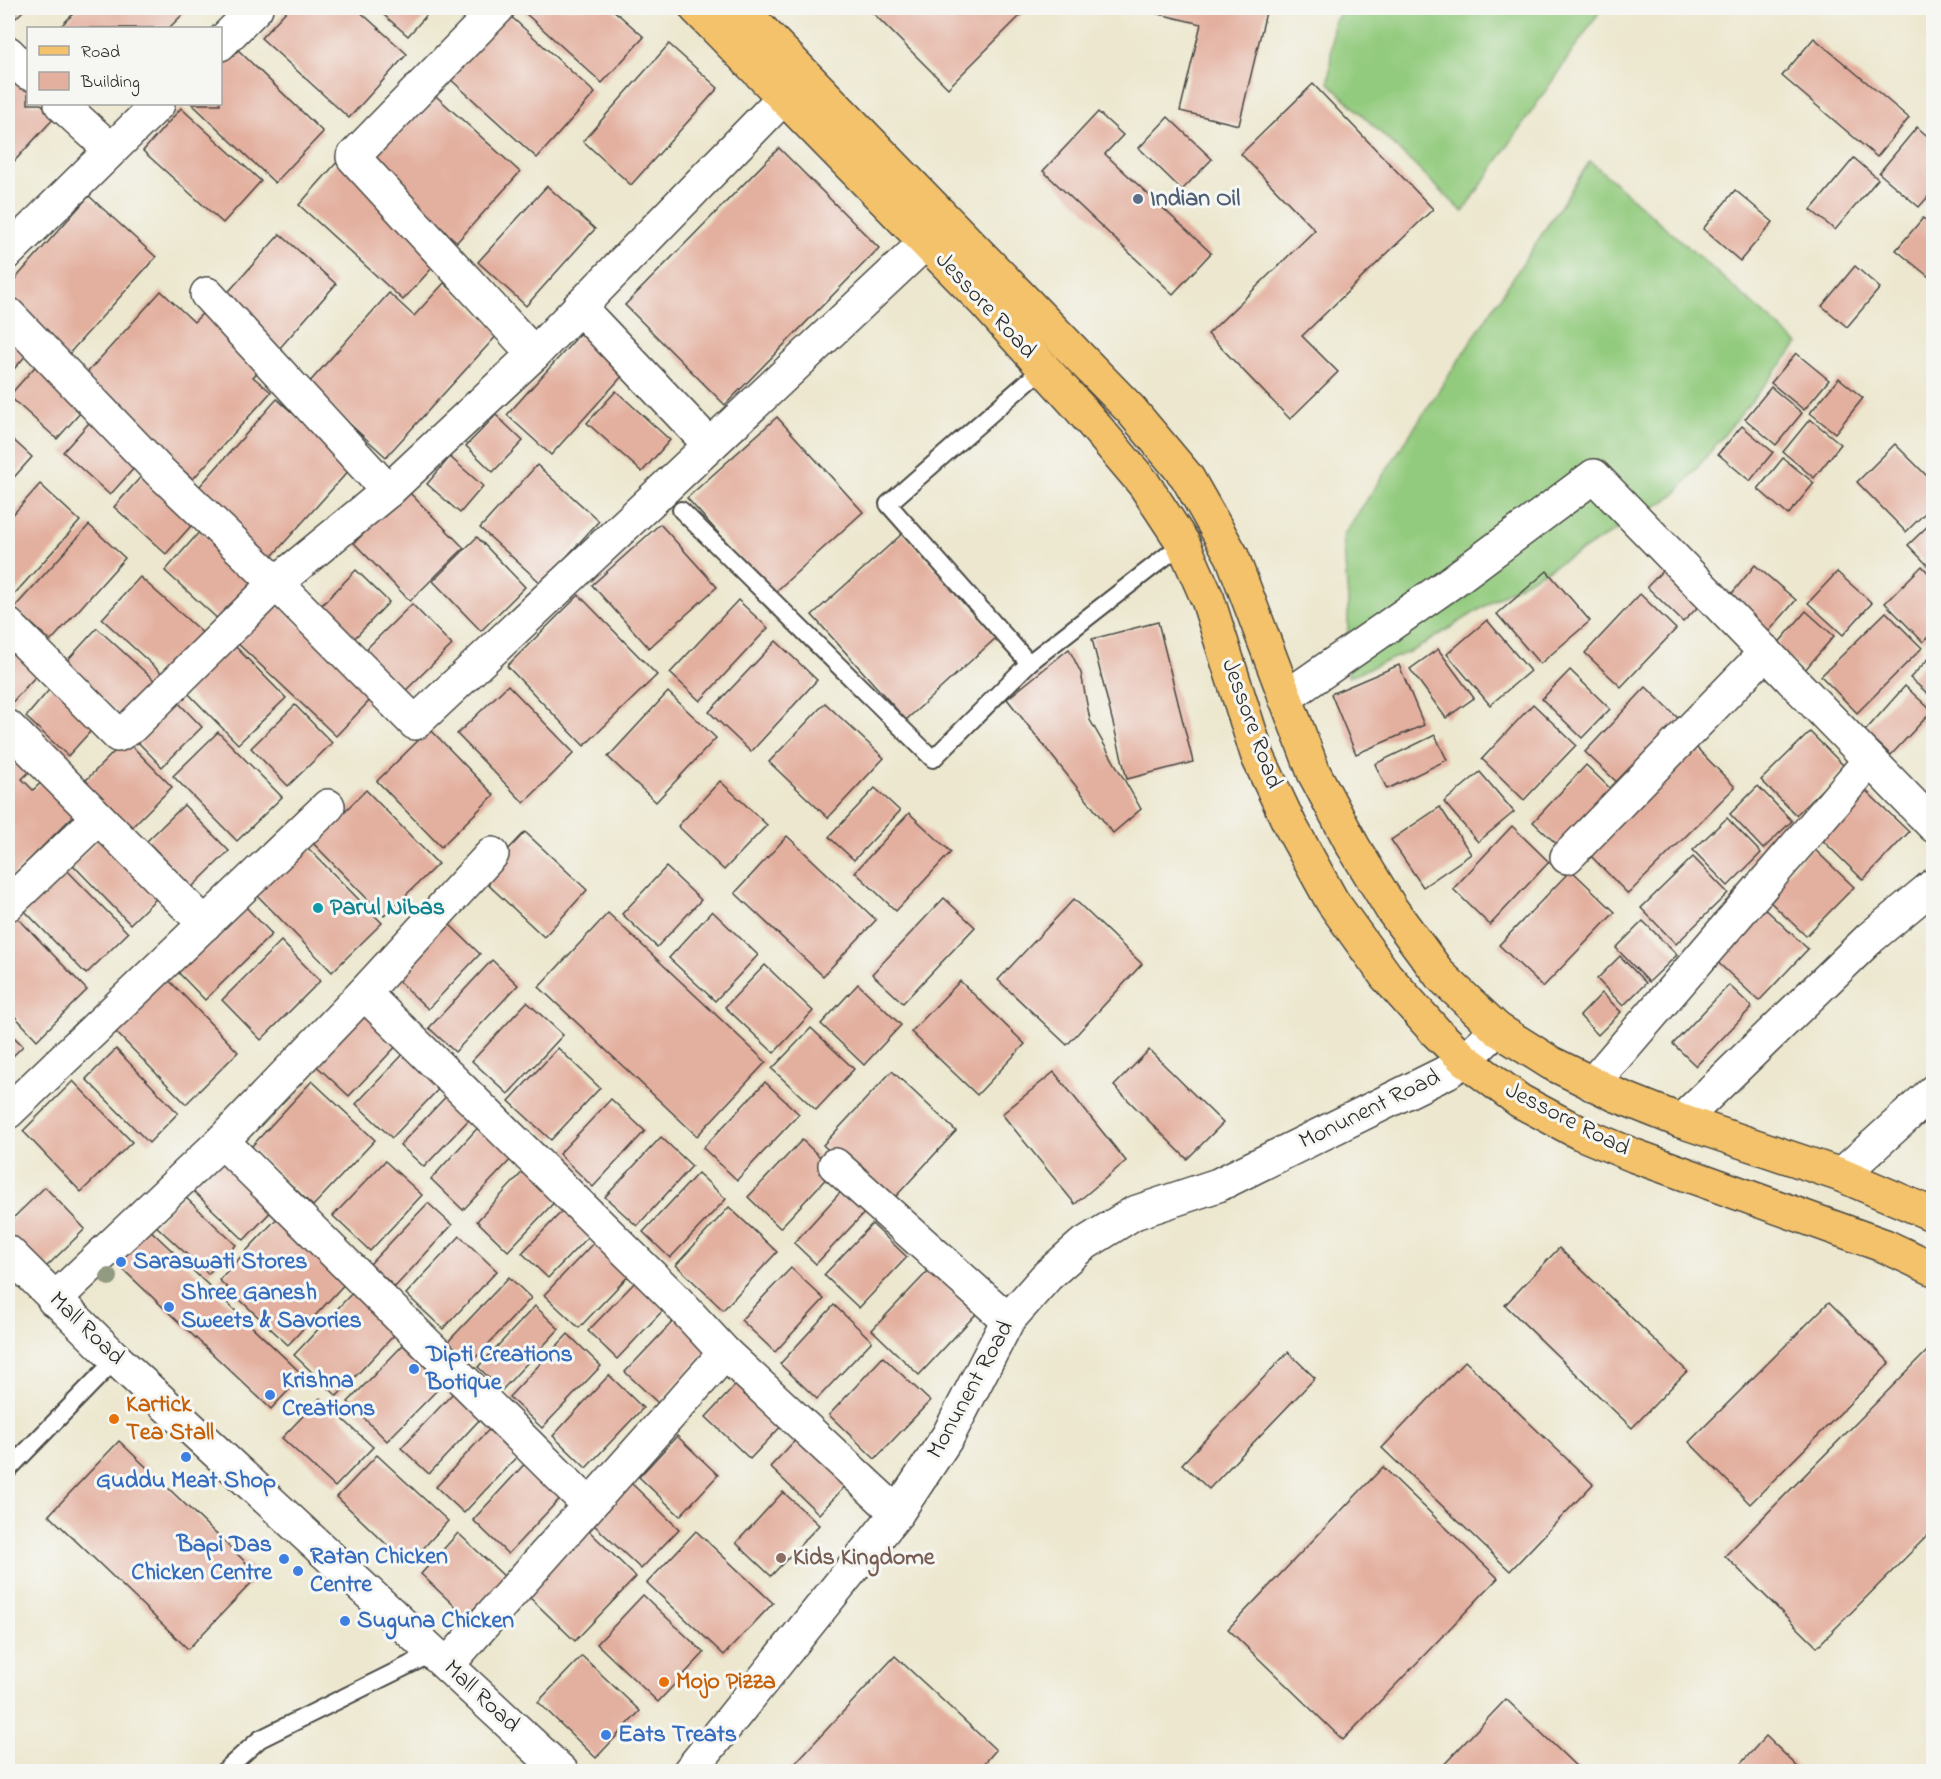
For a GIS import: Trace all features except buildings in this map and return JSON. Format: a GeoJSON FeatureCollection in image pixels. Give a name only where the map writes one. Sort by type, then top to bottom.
{"type":"FeatureCollection","features":[{"type":"Feature","properties":{"kind":"main road","name":"Jessore Road"},"geometry":{"type":"LineString","coordinates":[[696,8],[985,303],[1078,406],[1144,484],[1184,543],[1208,600],[1258,757],[1290,825],[1332,901],[1386,976],[1435,1031],[1465,1060],[1520,1101],[1580,1133],[1635,1156],[1886,1246],[1934,1269]]}},
{"type":"Feature","properties":{"kind":"main road","name":"Jessore Road"},"geometry":{"type":"LineString","coordinates":[[740,8],[1131,410],[1187,477],[1232,556],[1314,773],[1353,846],[1392,910],[1440,975],[1497,1029],[1551,1063],[1592,1084],[1681,1121],[1841,1175],[1934,1215]]}},
{"type":"Feature","properties":{"kind":"street"},"geometry":{"type":"LineString","coordinates":[[222,42],[256,8]]}},
{"type":"Feature","properties":{"kind":"street"},"geometry":{"type":"LineString","coordinates":[[498,8],[353,157],[534,354]]}},
{"type":"Feature","properties":{"kind":"street"},"geometry":{"type":"LineString","coordinates":[[8,53],[27,72]]}},
{"type":"Feature","properties":{"kind":"street"},"geometry":{"type":"LineString","coordinates":[[8,625],[118,735],[131,727],[276,583],[388,491],[534,354],[784,97]]}},
{"type":"Feature","properties":{"kind":"street"},"geometry":{"type":"LineString","coordinates":[[62,105],[110,149]]}},
{"type":"Feature","properties":{"kind":"street"},"geometry":{"type":"LineString","coordinates":[[8,252],[157,105]]}},
{"type":"Feature","properties":{"kind":"street"},"geometry":{"type":"LineString","coordinates":[[8,314],[158,470],[276,583],[415,723],[926,243]]}},
{"type":"Feature","properties":{"kind":"street"},"geometry":{"type":"LineString","coordinates":[[207,294],[388,491]]}},
{"type":"Feature","properties":{"kind":"street"},"geometry":{"type":"LineString","coordinates":[[579,307],[710,445]]}},
{"type":"Feature","properties":{"kind":"street"},"geometry":{"type":"LineString","coordinates":[[1285,698],[1453,581],[1594,476],[1870,760],[1928,809]]}},
{"type":"Feature","properties":{"kind":"street"},"geometry":{"type":"LineString","coordinates":[[1567,857],[1766,652]]}},
{"type":"Feature","properties":{"kind":"street"},"geometry":{"type":"LineString","coordinates":[[8,727],[205,924]]}},
{"type":"Feature","properties":{"kind":"street"},"geometry":{"type":"LineString","coordinates":[[1592,1084],[1870,760]]}},
{"type":"Feature","properties":{"kind":"street"},"geometry":{"type":"LineString","coordinates":[[8,1112],[328,806]]}},
{"type":"Feature","properties":{"kind":"street"},"geometry":{"type":"LineString","coordinates":[[8,904],[98,818]]}},
{"type":"Feature","properties":{"kind":"street"},"geometry":{"type":"LineString","coordinates":[[54,1300],[222,1141],[492,855]]}},
{"type":"Feature","properties":{"kind":"street"},"geometry":{"type":"LineString","coordinates":[[1681,1121],[1870,938],[1934,885]]}},
{"type":"Feature","properties":{"kind":"street"},"geometry":{"type":"LineString","coordinates":[[364,993],[674,1298],[725,1353],[897,1513]]}},
{"type":"Feature","properties":{"kind":"street","name":"Monunent Road"},"geometry":{"type":"LineString","coordinates":[[688,1772],[897,1513],[948,1436],[1008,1320],[1047,1276],[1081,1245],[1134,1213],[1218,1185],[1447,1072],[1465,1060],[1497,1029]]}},
{"type":"Feature","properties":{"kind":"street"},"geometry":{"type":"LineString","coordinates":[[1841,1175],[1933,1091]]}},
{"type":"Feature","properties":{"kind":"street"},"geometry":{"type":"LineString","coordinates":[[222,1141],[589,1505]]}},
{"type":"Feature","properties":{"kind":"street"},"geometry":{"type":"LineString","coordinates":[[835,1165],[1008,1320]]}},
{"type":"Feature","properties":{"kind":"street","name":"Mall Road"},"geometry":{"type":"LineString","coordinates":[[12,1266],[54,1300],[562,1772]]}},
{"type":"Feature","properties":{"kind":"street"},"geometry":{"type":"LineString","coordinates":[[440,1659],[589,1505],[725,1353]]}},
{"type":"Feature","properties":{"kind":"lane"},"geometry":{"type":"LineString","coordinates":[[1029,663],[888,504],[1043,368]]}},
{"type":"Feature","properties":{"kind":"lane"},"geometry":{"type":"LineString","coordinates":[[681,510],[933,759],[1029,663],[1184,543]]}},
{"type":"Feature","properties":{"kind":"lane"},"geometry":{"type":"LineString","coordinates":[[8,1470],[116,1359]]}},
{"type":"Feature","properties":{"kind":"lane"},"geometry":{"type":"LineString","coordinates":[[223,1772],[260,1739],[440,1659]]}},
{"type":"Feature","properties":{"kind":"green space"},"geometry":{"type":"Polygon","coordinates":[[[1345,8],[1602,8],[1463,212],[1329,83],[1333,23],[1345,8]]]}},
{"type":"Feature","properties":{"kind":"green space"},"geometry":{"type":"Polygon","coordinates":[[[1590,161],[1798,344],[1675,495],[1512,589],[1416,649],[1348,677],[1348,600],[1343,536],[1590,161]]]}},
{"type":"Feature","properties":{"kind":"place","name":"Indian Oil"},"geometry":{"type":"Point","coordinates":[1138,199]}},
{"type":"Feature","properties":{"kind":"place","name":"Parul Nibas"},"geometry":{"type":"Point","coordinates":[318,908]}},
{"type":"Feature","properties":{"kind":"place","name":"Saraswati Stores"},"geometry":{"type":"Point","coordinates":[121,1262]}},
{"type":"Feature","properties":{"kind":"place","name":"Shree Ganesh Sweets & Savories"},"geometry":{"type":"Point","coordinates":[169,1307]}},
{"type":"Feature","properties":{"kind":"place","name":"Dipti Creations Botique"},"geometry":{"type":"Point","coordinates":[414,1369]}},
{"type":"Feature","properties":{"kind":"place","name":"Krishna Creations"},"geometry":{"type":"Point","coordinates":[270,1395]}},
{"type":"Feature","properties":{"kind":"place","name":"Kartick Tea Stall"},"geometry":{"type":"Point","coordinates":[114,1419]}},
{"type":"Feature","properties":{"kind":"place","name":"Guddu Meat Shop"},"geometry":{"type":"Point","coordinates":[186,1457]}},
{"type":"Feature","properties":{"kind":"place","name":"Kids Kingdome"},"geometry":{"type":"Point","coordinates":[781,1558]}},
{"type":"Feature","properties":{"kind":"place","name":"Bapi Das Chicken Centre"},"geometry":{"type":"Point","coordinates":[284,1559]}},
{"type":"Feature","properties":{"kind":"place","name":"Ratan Chicken Centre"},"geometry":{"type":"Point","coordinates":[298,1571]}},
{"type":"Feature","properties":{"kind":"place","name":"Suguna Chicken"},"geometry":{"type":"Point","coordinates":[345,1621]}},
{"type":"Feature","properties":{"kind":"place","name":"Mojo Pizza"},"geometry":{"type":"Point","coordinates":[664,1682]}},
{"type":"Feature","properties":{"kind":"place","name":"Eats Treats"},"geometry":{"type":"Point","coordinates":[606,1735]}}]}
